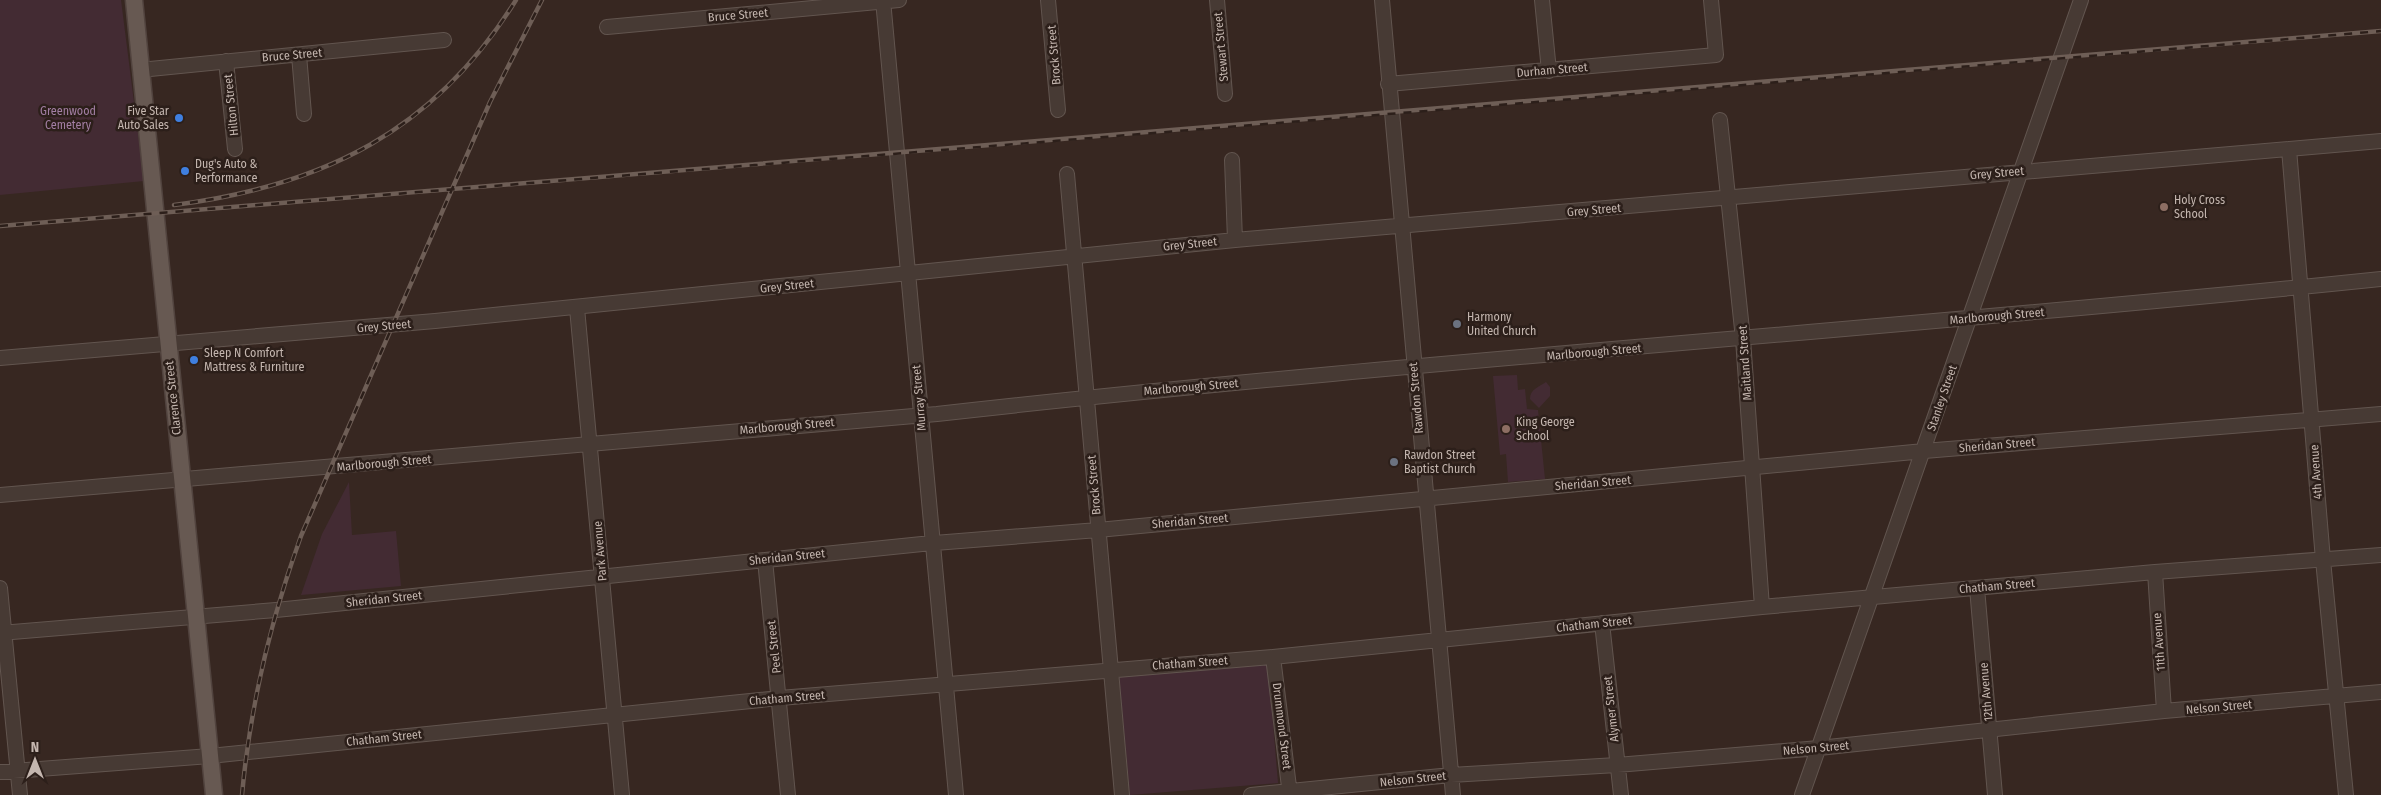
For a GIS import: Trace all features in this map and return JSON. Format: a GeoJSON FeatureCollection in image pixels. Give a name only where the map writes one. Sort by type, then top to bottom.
{"type":"FeatureCollection","features":[{"type":"Feature","properties":{"kind":"main road","name":"Clarence Street"},"geometry":{"type":"LineString","coordinates":[[134,0],[167,344],[214,795]]}},
{"type":"Feature","properties":{"kind":"street","name":"Bruce Street"},"geometry":{"type":"LineString","coordinates":[[607,27],[899,0]]}},
{"type":"Feature","properties":{"kind":"street","name":"Brock Street"},"geometry":{"type":"LineString","coordinates":[[1048,0],[1058,110]]}},
{"type":"Feature","properties":{"kind":"street","name":"Stewart Street"},"geometry":{"type":"LineString","coordinates":[[1218,0],[1225,94]]}},
{"type":"Feature","properties":{"kind":"street","name":"Rawdon Street"},"geometry":{"type":"LineString","coordinates":[[1382,0],[1425,499],[1453,795]]}},
{"type":"Feature","properties":{"kind":"street"},"geometry":{"type":"LineString","coordinates":[[1542,0],[1549,71]]}},
{"type":"Feature","properties":{"kind":"street","name":"Durham Street"},"geometry":{"type":"LineString","coordinates":[[1388,84],[1716,55],[1711,0]]}},
{"type":"Feature","properties":{"kind":"street","name":"Stanley Street"},"geometry":{"type":"LineString","coordinates":[[1802,795],[2081,0]]}},
{"type":"Feature","properties":{"kind":"street","name":"Murray Street"},"geometry":{"type":"LineString","coordinates":[[883,1],[933,543],[944,684],[956,795]]}},
{"type":"Feature","properties":{"kind":"street","name":"Bruce Street"},"geometry":{"type":"LineString","coordinates":[[140,70],[444,40]]}},
{"type":"Feature","properties":{"kind":"street"},"geometry":{"type":"LineString","coordinates":[[299,55],[304,114]]}},
{"type":"Feature","properties":{"kind":"street","name":"Hilton Street"},"geometry":{"type":"LineString","coordinates":[[226,61],[235,149]]}},
{"type":"Feature","properties":{"kind":"street","name":"Maitland Street"},"geometry":{"type":"LineString","coordinates":[[1720,120],[1744,339],[1751,469],[1762,608]]}},
{"type":"Feature","properties":{"kind":"street","name":"Grey Street"},"geometry":{"type":"LineString","coordinates":[[0,358],[577,308],[1236,240],[1728,198],[2020,170],[2381,141]]}},
{"type":"Feature","properties":{"kind":"street","name":"4th Avenue"},"geometry":{"type":"LineString","coordinates":[[2289,149],[2302,287],[2323,560],[2346,795]]}},
{"type":"Feature","properties":{"kind":"street"},"geometry":{"type":"LineString","coordinates":[[1232,160],[1236,240]]}},
{"type":"Feature","properties":{"kind":"street","name":"Brock Street"},"geometry":{"type":"LineString","coordinates":[[1067,174],[1072,256],[1122,795]]}},
{"type":"Feature","properties":{"kind":"street","name":"Marlborough Street"},"geometry":{"type":"LineString","coordinates":[[0,495],[921,415],[1085,397],[1744,339],[2381,279]]}},
{"type":"Feature","properties":{"kind":"street","name":"Park Avenue"},"geometry":{"type":"LineString","coordinates":[[577,308],[622,795]]}},
{"type":"Feature","properties":{"kind":"street","name":"Sheridan Street"},"geometry":{"type":"LineString","coordinates":[[2,633],[276,610],[933,543],[1098,530],[1924,451],[2381,414]]}},
{"type":"Feature","properties":{"kind":"street","name":"Chatham Street"},"geometry":{"type":"LineString","coordinates":[[0,772],[210,756],[780,698],[1110,669],[1273,657],[1602,623],[1977,588],[2381,555]]}},
{"type":"Feature","properties":{"kind":"street","name":"Peel Street"},"geometry":{"type":"LineString","coordinates":[[765,560],[788,795]]}},
{"type":"Feature","properties":{"kind":"street","name":"11th Avenue"},"geometry":{"type":"LineString","coordinates":[[2155,572],[2164,712]]}},
{"type":"Feature","properties":{"kind":"street"},"geometry":{"type":"LineString","coordinates":[[0,588],[2,633],[20,795]]}},
{"type":"Feature","properties":{"kind":"street","name":"12th Avenue"},"geometry":{"type":"LineString","coordinates":[[1977,588],[1995,795]]}},
{"type":"Feature","properties":{"kind":"street","name":"Alymer Street"},"geometry":{"type":"LineString","coordinates":[[1602,623],[1620,795]]}},
{"type":"Feature","properties":{"kind":"street","name":"Drummond Street"},"geometry":{"type":"LineString","coordinates":[[1273,657],[1290,793]]}},
{"type":"Feature","properties":{"kind":"street","name":"Nelson Street"},"geometry":{"type":"LineString","coordinates":[[1251,795],[1290,793],[1451,775],[1617,765],[1819,748],[1989,732],[2164,712],[2381,692]]}},
{"type":"Feature","properties":{"kind":"green space","name":"Greenwood Cemetery"},"geometry":{"type":"Polygon","coordinates":[[[0,0],[121,0],[144,181],[0,195],[0,0]]]}},
{"type":"Feature","properties":{"kind":"green space"},"geometry":{"type":"Polygon","coordinates":[[[1517,375],[1518,390],[1525,389],[1527,409],[1538,410],[1545,479],[1508,482],[1506,454],[1500,455],[1493,376],[1517,375]]]}},
{"type":"Feature","properties":{"kind":"green space"},"geometry":{"type":"Polygon","coordinates":[[[1546,382],[1550,387],[1550,396],[1539,408],[1530,399],[1530,396],[1535,389],[1546,382]]]}},
{"type":"Feature","properties":{"kind":"green space"},"geometry":{"type":"Polygon","coordinates":[[[349,482],[352,535],[396,531],[401,586],[301,595],[322,534],[349,482]]]}},
{"type":"Feature","properties":{"kind":"green space"},"geometry":{"type":"Polygon","coordinates":[[[1268,664],[1278,783],[1130,795],[1119,677],[1268,664]]]}},
{"type":"Feature","properties":{"kind":"railway"},"geometry":{"type":"LineString","coordinates":[[174,205],[228,196],[279,183],[326,166],[370,144],[411,117],[449,85],[484,46],[516,0]]}},
{"type":"Feature","properties":{"kind":"railway"},"geometry":{"type":"LineString","coordinates":[[242,795],[250,729],[263,663],[280,599],[301,536],[490,102],[542,0]]}},
{"type":"Feature","properties":{"kind":"railway"},"geometry":{"type":"LineString","coordinates":[[0,226],[1489,106],[2381,31]]}},
{"type":"Feature","properties":{"kind":"place","name":"Five Star Auto Sales"},"geometry":{"type":"Point","coordinates":[179,118]}},
{"type":"Feature","properties":{"kind":"place","name":"Dug's Auto & Performance"},"geometry":{"type":"Point","coordinates":[185,171]}},
{"type":"Feature","properties":{"kind":"place","name":"Holy Cross School"},"geometry":{"type":"Point","coordinates":[2164,207]}},
{"type":"Feature","properties":{"kind":"place","name":"Harmony United Church"},"geometry":{"type":"Point","coordinates":[1457,324]}},
{"type":"Feature","properties":{"kind":"place","name":"Sleep N Comfort Mattress & Furniture"},"geometry":{"type":"Point","coordinates":[194,360]}},
{"type":"Feature","properties":{"kind":"place","name":"King George School"},"geometry":{"type":"Point","coordinates":[1506,429]}},
{"type":"Feature","properties":{"kind":"place","name":"Rawdon Street Baptist Church"},"geometry":{"type":"Point","coordinates":[1394,462]}}]}
